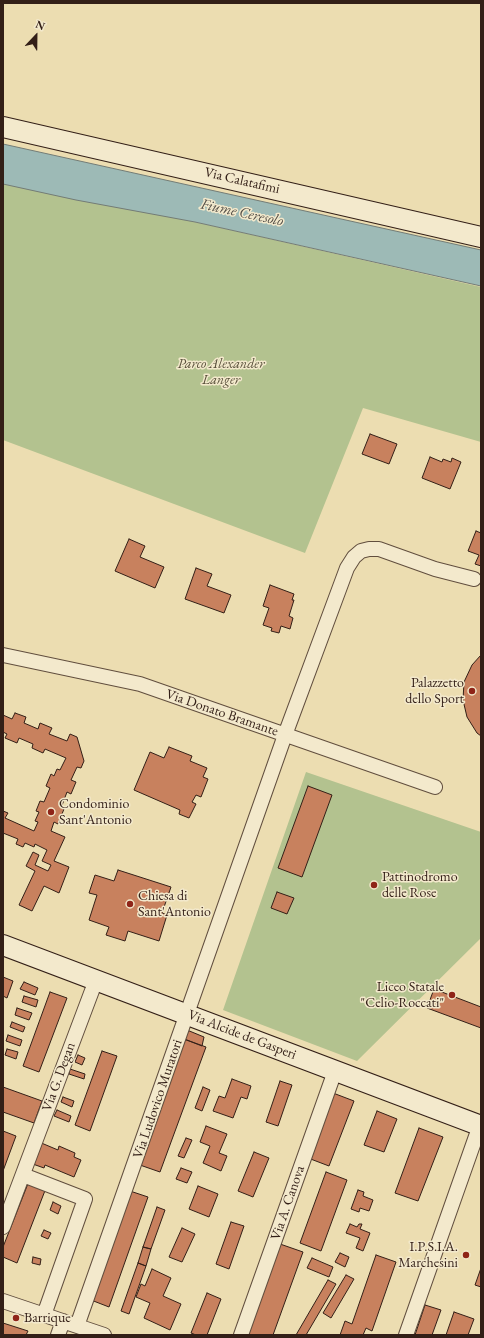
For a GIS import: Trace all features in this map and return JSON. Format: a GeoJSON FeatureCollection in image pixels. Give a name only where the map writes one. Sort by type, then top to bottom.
{"type":"FeatureCollection","features":[{"type":"Feature","properties":{"kind":"street","name":"Via Calatafimi"},"geometry":{"type":"LineString","coordinates":[[3,127],[481,237]]}},
{"type":"Feature","properties":{"kind":"street","name":"Via Ludovico Muratori"},"geometry":{"type":"LineString","coordinates":[[77,1326],[285,735],[347,568],[354,557],[361,551],[379,549],[435,569],[474,579]]}},
{"type":"Feature","properties":{"kind":"street","name":"Via Donato Bramante"},"geometry":{"type":"LineString","coordinates":[[3,655],[140,684],[435,787]]}},
{"type":"Feature","properties":{"kind":"street","name":"Via Alcide de Gasperi"},"geometry":{"type":"LineString","coordinates":[[3,945],[480,1126]]}},
{"type":"Feature","properties":{"kind":"street","name":"Via G. Degan"},"geometry":{"type":"LineString","coordinates":[[3,1227],[96,980]]}},
{"type":"Feature","properties":{"kind":"street","name":"Via A. Canova"},"geometry":{"type":"LineString","coordinates":[[241,1335],[335,1070]]}},
{"type":"Feature","properties":{"kind":"street"},"geometry":{"type":"LineString","coordinates":[[406,1335],[480,1126]]}},
{"type":"Feature","properties":{"kind":"street"},"geometry":{"type":"LineString","coordinates":[[23,1175],[86,1199],[44,1315]]}},
{"type":"Feature","properties":{"kind":"street"},"geometry":{"type":"LineString","coordinates":[[3,1301],[104,1335]]}},
{"type":"Feature","properties":{"kind":"street"},"geometry":{"type":"LineString","coordinates":[[58,1335],[63,1321]]}},
{"type":"Feature","properties":{"kind":"green space","name":"Parco Alexander Langer"},"geometry":{"type":"Polygon","coordinates":[[[3,181],[191,221],[481,287],[481,442],[363,408],[305,553],[3,440],[3,181]]]}},
{"type":"Feature","properties":{"kind":"green space","name":"Pattinodromo delle Rose"},"geometry":{"type":"Polygon","coordinates":[[[306,772],[481,832],[481,938],[357,1061],[223,1010],[306,772]]]}},
{"type":"Feature","properties":{"kind":"water","name":"Fiume Ceresolo"},"geometry":{"type":"Polygon","coordinates":[[[3,144],[481,250],[481,286],[195,222],[76,200],[3,184],[3,144]]]}},
{"type":"Feature","properties":{"kind":"building"},"geometry":{"type":"Polygon","coordinates":[[[370,434],[397,444],[389,464],[362,454],[370,434]]]}},
{"type":"Feature","properties":{"kind":"building"},"geometry":{"type":"Polygon","coordinates":[[[430,457],[442,462],[443,459],[451,462],[452,458],[461,462],[450,489],[422,478],[430,457]]]}},
{"type":"Feature","properties":{"kind":"building"},"geometry":{"type":"Polygon","coordinates":[[[476,531],[481,533],[481,566],[475,564],[479,555],[468,551],[476,531]]]}},
{"type":"Feature","properties":{"kind":"building"},"geometry":{"type":"Polygon","coordinates":[[[129,539],[145,546],[140,557],[164,567],[155,588],[115,571],[129,539]]]}},
{"type":"Feature","properties":{"kind":"building"},"geometry":{"type":"Polygon","coordinates":[[[196,568],[212,574],[207,586],[231,595],[224,613],[185,599],[196,568]]]}},
{"type":"Feature","properties":{"kind":"building"},"geometry":{"type":"Polygon","coordinates":[[[270,585],[294,594],[292,600],[294,600],[289,616],[293,618],[290,629],[281,626],[279,633],[271,631],[272,628],[263,625],[269,608],[263,606],[270,585]]]}},
{"type":"Feature","properties":{"kind":"building","name":"Palazzetto dello Sport"},"geometry":{"type":"Polygon","coordinates":[[[481,655],[481,736],[477,733],[467,717],[463,700],[464,682],[472,665],[481,655]]]}},
{"type":"Feature","properties":{"kind":"building","name":"Condominio Sant'Antonio"},"geometry":{"type":"Polygon","coordinates":[[[15,713],[26,717],[24,723],[38,729],[40,723],[52,728],[49,734],[67,741],[70,734],[77,737],[84,761],[81,768],[77,767],[71,780],[76,782],[71,794],[67,792],[61,808],[64,809],[58,824],[54,822],[51,831],[65,837],[54,861],[69,867],[59,893],[44,886],[32,911],[19,905],[35,871],[26,866],[33,852],[39,855],[35,865],[48,871],[51,865],[42,861],[47,850],[35,844],[34,847],[25,843],[23,847],[16,844],[18,839],[3,833],[3,811],[8,813],[5,818],[34,831],[38,822],[35,821],[39,812],[36,811],[40,801],[44,802],[50,788],[46,786],[51,774],[54,776],[57,769],[60,770],[66,758],[45,749],[43,753],[32,748],[33,744],[19,738],[17,743],[5,738],[7,734],[3,732],[3,715],[12,719],[15,713]]]}},
{"type":"Feature","properties":{"kind":"building"},"geometry":{"type":"Polygon","coordinates":[[[169,747],[192,756],[190,761],[207,768],[203,777],[208,779],[201,797],[196,795],[192,802],[196,804],[189,818],[179,814],[180,810],[134,790],[150,752],[164,758],[169,747]]]}},
{"type":"Feature","properties":{"kind":"building"},"geometry":{"type":"Polygon","coordinates":[[[308,786],[332,795],[302,877],[278,868],[308,786]]]}},
{"type":"Feature","properties":{"kind":"building","name":"Chiesa di Sant'Antonio"},"geometry":{"type":"Polygon","coordinates":[[[118,870],[171,887],[162,913],[167,915],[159,941],[128,931],[125,941],[106,935],[109,927],[89,920],[97,895],[89,893],[95,875],[114,881],[118,870]]]}},
{"type":"Feature","properties":{"kind":"building"},"geometry":{"type":"Polygon","coordinates":[[[277,892],[294,898],[287,914],[271,908],[277,892]]]}},
{"type":"Feature","properties":{"kind":"building"},"geometry":{"type":"Polygon","coordinates":[[[3,977],[13,981],[7,998],[3,996],[3,977]]]}},
{"type":"Feature","properties":{"kind":"building"},"geometry":{"type":"Polygon","coordinates":[[[24,982],[38,988],[35,995],[20,989],[24,982]]]}},
{"type":"Feature","properties":{"kind":"building"},"geometry":{"type":"Polygon","coordinates":[[[434,989],[481,1007],[481,1028],[427,1008],[434,989]]]}},
{"type":"Feature","properties":{"kind":"building"},"geometry":{"type":"Polygon","coordinates":[[[50,992],[67,998],[39,1072],[23,1066],[50,992]]]}},
{"type":"Feature","properties":{"kind":"building"},"geometry":{"type":"Polygon","coordinates":[[[24,996],[38,1000],[36,1007],[22,1002],[24,996]]]}},
{"type":"Feature","properties":{"kind":"building"},"geometry":{"type":"Polygon","coordinates":[[[17,1008],[32,1013],[29,1020],[15,1015],[17,1008]]]}},
{"type":"Feature","properties":{"kind":"building"},"geometry":{"type":"Polygon","coordinates":[[[12,1022],[25,1027],[23,1032],[10,1027],[12,1022]]]}},
{"type":"Feature","properties":{"kind":"building"},"geometry":{"type":"Polygon","coordinates":[[[187,1030],[204,1037],[202,1046],[184,1039],[187,1030]]]}},
{"type":"Feature","properties":{"kind":"building"},"geometry":{"type":"Polygon","coordinates":[[[8,1035],[22,1040],[20,1046],[6,1041],[8,1035]]]}},
{"type":"Feature","properties":{"kind":"building"},"geometry":{"type":"Polygon","coordinates":[[[184,1039],[206,1047],[160,1172],[137,1164],[184,1039]]]}},
{"type":"Feature","properties":{"kind":"building"},"geometry":{"type":"Polygon","coordinates":[[[7,1049],[18,1052],[16,1059],[5,1055],[7,1049]]]}},
{"type":"Feature","properties":{"kind":"building"},"geometry":{"type":"Polygon","coordinates":[[[102,1051],[117,1056],[90,1131],[75,1125],[102,1051]]]}},
{"type":"Feature","properties":{"kind":"building"},"geometry":{"type":"Polygon","coordinates":[[[78,1055],[85,1058],[82,1065],[75,1062],[78,1055]]]}},
{"type":"Feature","properties":{"kind":"building"},"geometry":{"type":"Polygon","coordinates":[[[70,1069],[85,1074],[84,1079],[69,1074],[70,1069]]]}},
{"type":"Feature","properties":{"kind":"building"},"geometry":{"type":"Polygon","coordinates":[[[232,1079],[251,1086],[247,1099],[241,1097],[233,1118],[213,1111],[219,1096],[225,1098],[232,1079]]]}},
{"type":"Feature","properties":{"kind":"building"},"geometry":{"type":"Polygon","coordinates":[[[280,1081],[292,1085],[278,1126],[266,1122],[280,1081]]]}},
{"type":"Feature","properties":{"kind":"building"},"geometry":{"type":"Polygon","coordinates":[[[3,1087],[42,1101],[34,1123],[3,1112],[3,1087]]]}},
{"type":"Feature","properties":{"kind":"building"},"geometry":{"type":"Polygon","coordinates":[[[203,1087],[210,1090],[202,1111],[195,1108],[203,1087]]]}},
{"type":"Feature","properties":{"kind":"building"},"geometry":{"type":"Polygon","coordinates":[[[333,1093],[354,1101],[329,1166],[308,1158],[333,1093]]]}},
{"type":"Feature","properties":{"kind":"building"},"geometry":{"type":"Polygon","coordinates":[[[63,1097],[74,1101],[72,1107],[61,1102],[63,1097]]]}},
{"type":"Feature","properties":{"kind":"building"},"geometry":{"type":"Polygon","coordinates":[[[57,1110],[71,1116],[69,1122],[54,1116],[57,1110]]]}},
{"type":"Feature","properties":{"kind":"building"},"geometry":{"type":"Polygon","coordinates":[[[377,1111],[397,1119],[384,1152],[364,1145],[377,1111]]]}},
{"type":"Feature","properties":{"kind":"building"},"geometry":{"type":"Polygon","coordinates":[[[206,1126],[227,1134],[219,1153],[227,1156],[221,1171],[203,1163],[210,1146],[200,1142],[206,1126]]]}},
{"type":"Feature","properties":{"kind":"building"},"geometry":{"type":"Polygon","coordinates":[[[419,1128],[443,1137],[418,1201],[395,1193],[419,1128]]]}},
{"type":"Feature","properties":{"kind":"building"},"geometry":{"type":"Polygon","coordinates":[[[3,1131],[16,1136],[3,1171],[3,1131]]]}},
{"type":"Feature","properties":{"kind":"building"},"geometry":{"type":"Polygon","coordinates":[[[186,1138],[192,1140],[184,1158],[178,1156],[186,1138]]]}},
{"type":"Feature","properties":{"kind":"building"},"geometry":{"type":"Polygon","coordinates":[[[39,1142],[58,1150],[59,1146],[75,1153],[74,1157],[81,1160],[74,1177],[45,1165],[44,1168],[30,1163],[39,1142]]]}},
{"type":"Feature","properties":{"kind":"building"},"geometry":{"type":"Polygon","coordinates":[[[254,1152],[269,1158],[253,1197],[238,1191],[254,1152]]]}},
{"type":"Feature","properties":{"kind":"building"},"geometry":{"type":"Polygon","coordinates":[[[181,1168],[192,1172],[187,1183],[176,1179],[181,1168]]]}},
{"type":"Feature","properties":{"kind":"building"},"geometry":{"type":"Polygon","coordinates":[[[326,1172],[347,1180],[321,1251],[300,1243],[326,1172]]]}},
{"type":"Feature","properties":{"kind":"building"},"geometry":{"type":"Polygon","coordinates":[[[29,1181],[46,1188],[17,1263],[3,1257],[3,1247],[29,1181]]]}},
{"type":"Feature","properties":{"kind":"building"},"geometry":{"type":"Polygon","coordinates":[[[198,1186],[218,1194],[209,1217],[189,1209],[198,1186]]]}},
{"type":"Feature","properties":{"kind":"building"},"geometry":{"type":"Polygon","coordinates":[[[358,1190],[364,1192],[363,1196],[373,1200],[369,1211],[360,1208],[359,1212],[351,1209],[358,1190]]]}},
{"type":"Feature","properties":{"kind":"building"},"geometry":{"type":"Polygon","coordinates":[[[130,1191],[148,1197],[109,1307],[91,1300],[130,1191]]]}},
{"type":"Feature","properties":{"kind":"building"},"geometry":{"type":"Polygon","coordinates":[[[53,1202],[61,1206],[58,1214],[50,1210],[53,1202]]]}},
{"type":"Feature","properties":{"kind":"building"},"geometry":{"type":"Polygon","coordinates":[[[157,1207],[165,1210],[151,1249],[143,1247],[157,1207]]]}},
{"type":"Feature","properties":{"kind":"building"},"geometry":{"type":"Polygon","coordinates":[[[231,1222],[244,1226],[229,1269],[216,1264],[231,1222]]]}},
{"type":"Feature","properties":{"kind":"building"},"geometry":{"type":"Polygon","coordinates":[[[350,1224],[357,1227],[359,1224],[362,1224],[360,1229],[370,1233],[363,1251],[356,1248],[360,1238],[346,1233],[350,1224]]]}},
{"type":"Feature","properties":{"kind":"building"},"geometry":{"type":"Polygon","coordinates":[[[182,1228],[195,1234],[182,1262],[169,1257],[182,1228]]]}},
{"type":"Feature","properties":{"kind":"building"},"geometry":{"type":"Polygon","coordinates":[[[44,1230],[51,1233],[48,1239],[41,1236],[44,1230]]]}},
{"type":"Feature","properties":{"kind":"building"},"geometry":{"type":"Polygon","coordinates":[[[280,1244],[303,1252],[273,1335],[246,1335],[280,1244]]]}},
{"type":"Feature","properties":{"kind":"building"},"geometry":{"type":"Polygon","coordinates":[[[143,1247],[151,1249],[146,1266],[138,1263],[143,1247]]]}},
{"type":"Feature","properties":{"kind":"building"},"geometry":{"type":"Polygon","coordinates":[[[340,1253],[349,1257],[345,1267],[335,1262],[340,1253]]]}},
{"type":"Feature","properties":{"kind":"building"},"geometry":{"type":"Polygon","coordinates":[[[376,1255],[396,1262],[372,1331],[366,1328],[363,1335],[340,1335],[345,1321],[352,1324],[376,1255]]]}},
{"type":"Feature","properties":{"kind":"building"},"geometry":{"type":"Polygon","coordinates":[[[33,1257],[41,1259],[40,1265],[32,1263],[33,1257]]]}},
{"type":"Feature","properties":{"kind":"building"},"geometry":{"type":"Polygon","coordinates":[[[312,1258],[333,1267],[329,1277],[307,1268],[312,1258]]]}},
{"type":"Feature","properties":{"kind":"building"},"geometry":{"type":"Polygon","coordinates":[[[138,1263],[146,1266],[129,1314],[121,1311],[138,1263]]]}},
{"type":"Feature","properties":{"kind":"building"},"geometry":{"type":"Polygon","coordinates":[[[481,1268],[481,1287],[475,1285],[481,1268]]]}},
{"type":"Feature","properties":{"kind":"building"},"geometry":{"type":"Polygon","coordinates":[[[152,1269],[171,1278],[163,1296],[181,1304],[170,1330],[144,1318],[150,1303],[136,1297],[141,1284],[145,1286],[152,1269]]]}},
{"type":"Feature","properties":{"kind":"building"},"geometry":{"type":"Polygon","coordinates":[[[346,1275],[354,1279],[331,1318],[323,1313],[346,1275]]]}},
{"type":"Feature","properties":{"kind":"building"},"geometry":{"type":"Polygon","coordinates":[[[328,1280],[336,1284],[306,1335],[296,1335],[328,1280]]]}},
{"type":"Feature","properties":{"kind":"building"},"geometry":{"type":"Polygon","coordinates":[[[207,1293],[221,1299],[207,1335],[196,1335],[191,1333],[207,1293]]]}},
{"type":"Feature","properties":{"kind":"building"},"geometry":{"type":"Polygon","coordinates":[[[425,1305],[441,1310],[432,1335],[415,1335],[425,1305]]]}},
{"type":"Feature","properties":{"kind":"building"},"geometry":{"type":"Polygon","coordinates":[[[454,1312],[474,1319],[468,1335],[446,1335],[454,1312]]]}},
{"type":"Feature","properties":{"kind":"building"},"geometry":{"type":"Polygon","coordinates":[[[3,1323],[28,1331],[26,1335],[3,1335],[3,1323]]]}},
{"type":"Feature","properties":{"kind":"place","name":"Palazzetto dello Sport"},"geometry":{"type":"Point","coordinates":[472,691]}},
{"type":"Feature","properties":{"kind":"place","name":"Condominio Sant'Antonio"},"geometry":{"type":"Point","coordinates":[51,812]}},
{"type":"Feature","properties":{"kind":"place","name":"Pattinodromo delle Rose"},"geometry":{"type":"Point","coordinates":[374,885]}},
{"type":"Feature","properties":{"kind":"place","name":"Chiesa di Sant'Antonio"},"geometry":{"type":"Point","coordinates":[130,904]}},
{"type":"Feature","properties":{"kind":"place","name":"Liceo Statale \"Celio-Roccati\""},"geometry":{"type":"Point","coordinates":[452,995]}},
{"type":"Feature","properties":{"kind":"place","name":"I.P.S.I.A. Marchesini"},"geometry":{"type":"Point","coordinates":[466,1255]}},
{"type":"Feature","properties":{"kind":"place","name":"Barrique"},"geometry":{"type":"Point","coordinates":[16,1318]}}]}
